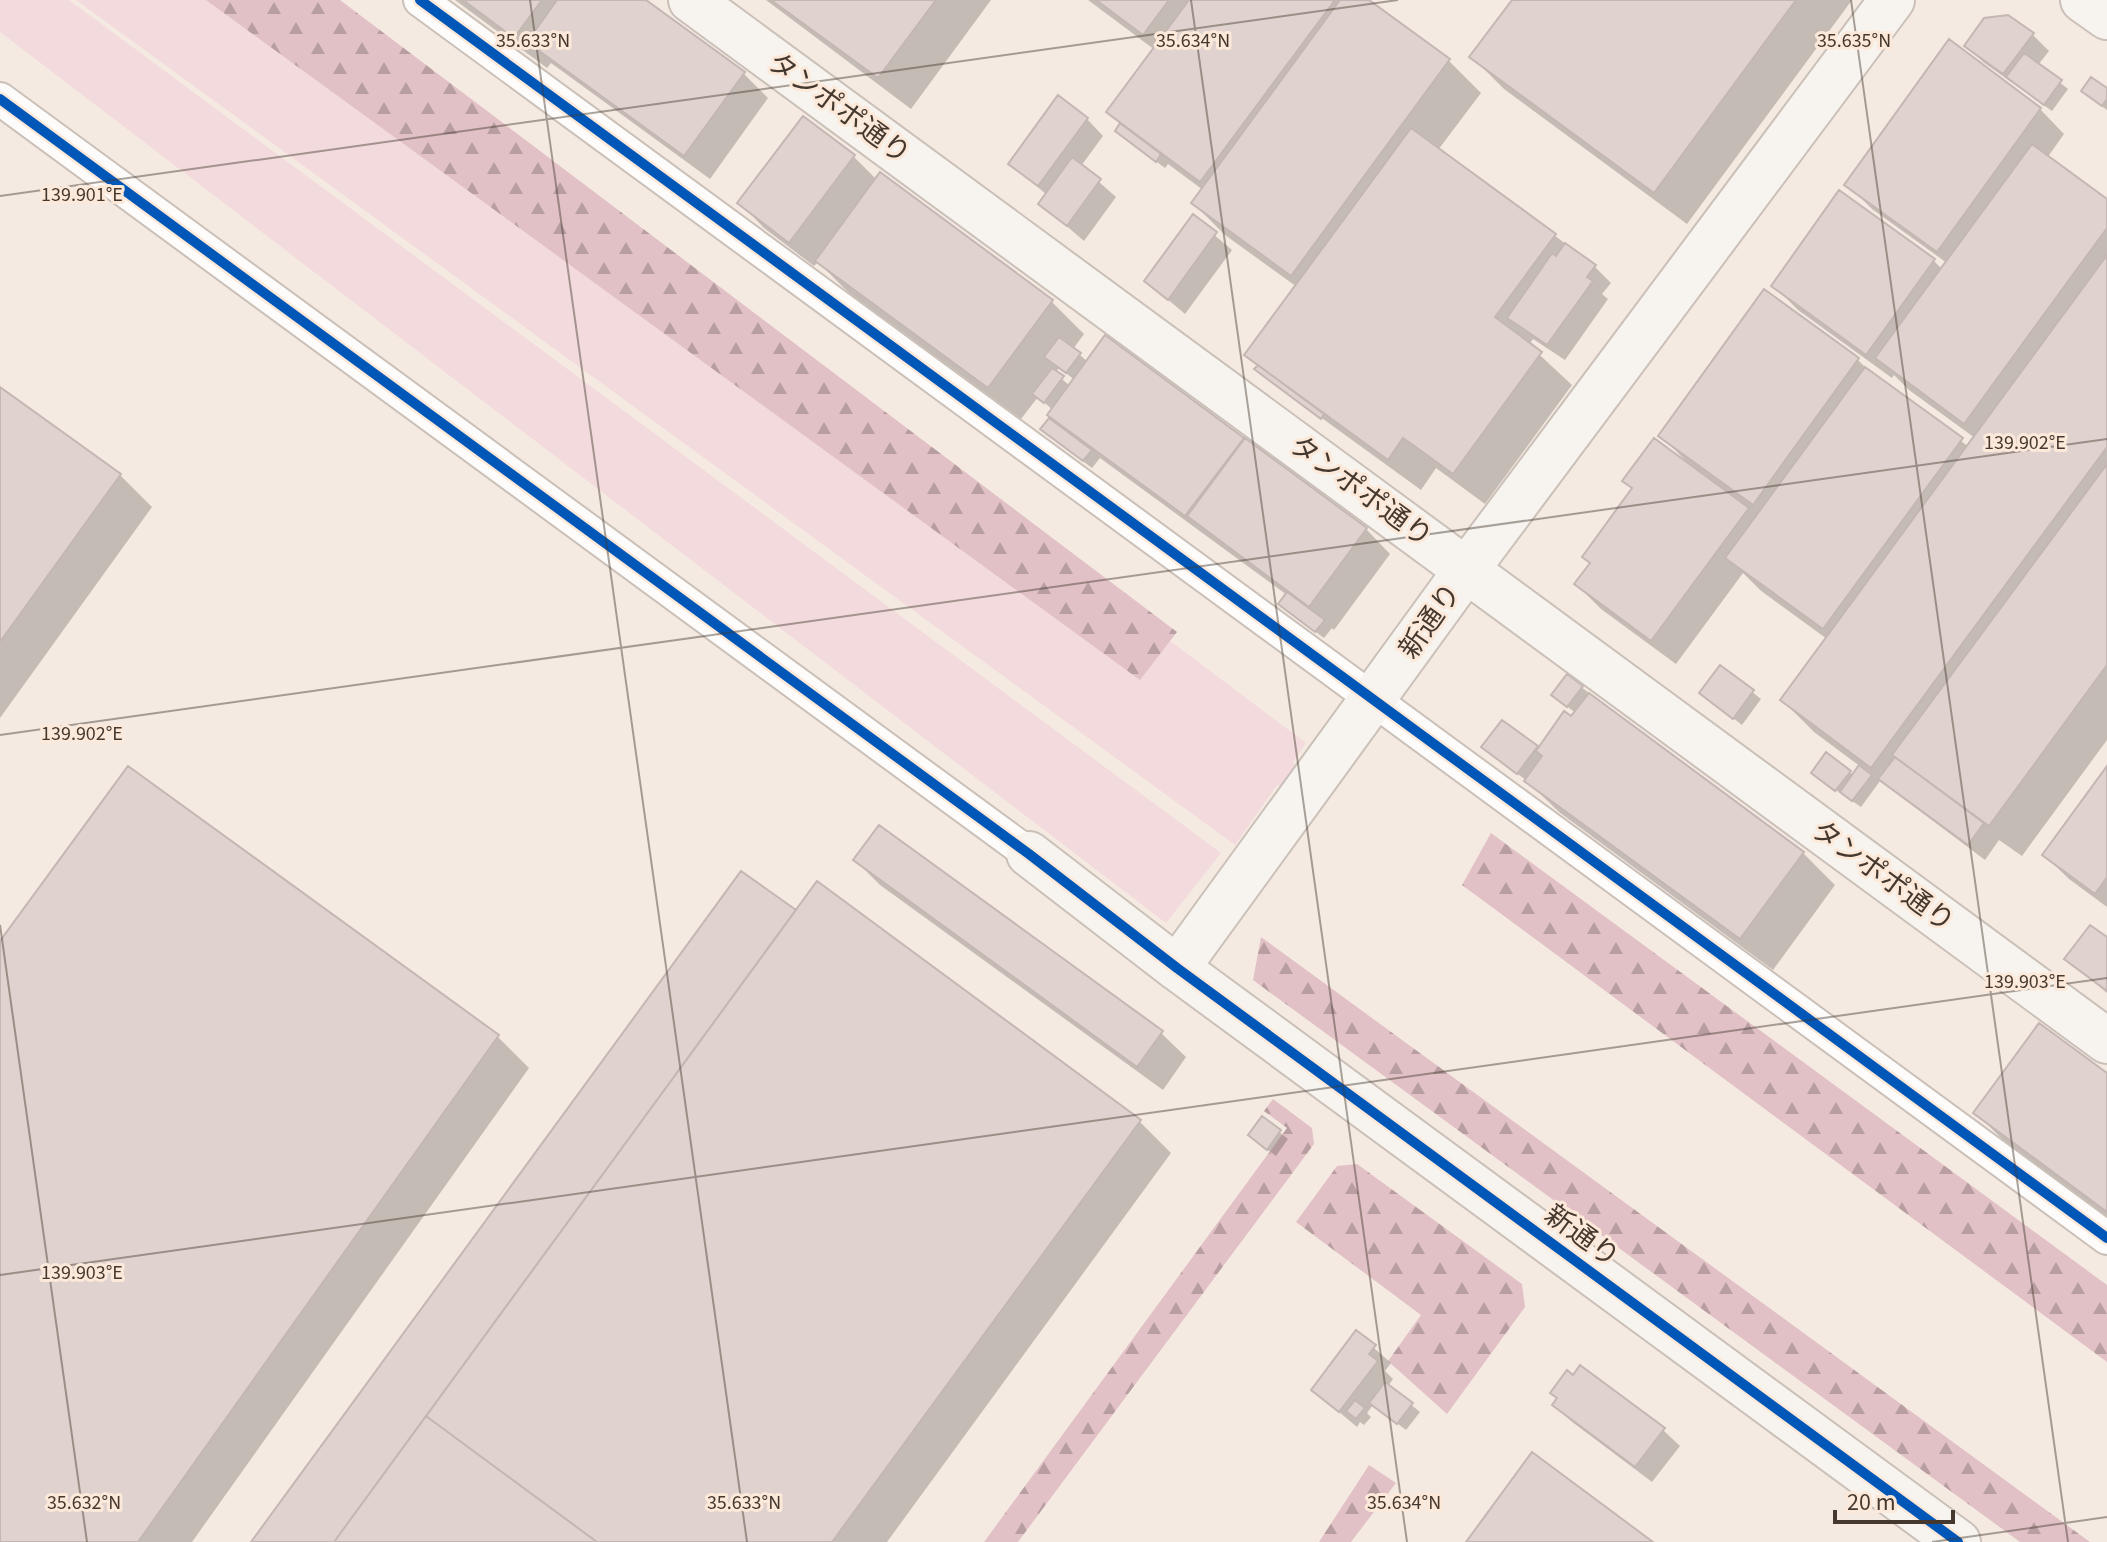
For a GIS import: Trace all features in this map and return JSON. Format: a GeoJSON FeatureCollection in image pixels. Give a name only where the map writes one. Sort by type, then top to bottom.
{"type":"FeatureCollection","features":[{"type":"Feature","properties":{"kind":"street"},"geometry":{"type":"LineString","coordinates":[[420,0],[2107,1238]]}},
{"type":"Feature","properties":{"kind":"street","name":"タンポポ通り"},"geometry":{"type":"LineString","coordinates":[[691,0],[2107,1041]]}},
{"type":"Feature","properties":{"kind":"street","name":"新通り"},"geometry":{"type":"LineString","coordinates":[[1892,0],[1467,569],[1177,968],[1958,1542]]}},
{"type":"Feature","properties":{"kind":"street"},"geometry":{"type":"LineString","coordinates":[[2083,0],[2107,17]]}},
{"type":"Feature","properties":{"kind":"street"},"geometry":{"type":"LineString","coordinates":[[0,99],[1029,854],[1177,968]]}},
{"type":"Feature","properties":{"kind":"shaded area"},"geometry":{"type":"Polygon","coordinates":[[[0,0],[69,0],[1221,853],[1166,923],[0,32],[0,0]]]}},
{"type":"Feature","properties":{"kind":"shaded area"},"geometry":{"type":"Polygon","coordinates":[[[76,0],[319,0],[1306,743],[1293,762],[1298,767],[1281,787],[1277,785],[1235,845],[76,0]]]}},
{"type":"Feature","properties":{"kind":"green space"},"geometry":{"type":"Polygon","coordinates":[[[206,0],[340,0],[1177,632],[1140,680],[206,0]]]}},
{"type":"Feature","properties":{"kind":"green space"},"geometry":{"type":"Polygon","coordinates":[[[1491,833],[2107,1285],[2107,1362],[1462,885],[1491,833]]]}},
{"type":"Feature","properties":{"kind":"green space"},"geometry":{"type":"Polygon","coordinates":[[[1261,937],[2090,1542],[2020,1542],[1253,980],[1261,937]]]}},
{"type":"Feature","properties":{"kind":"green space"},"geometry":{"type":"Polygon","coordinates":[[[1273,1099],[1312,1128],[1314,1144],[1018,1542],[984,1542],[1287,1128],[1264,1111],[1273,1099]]]}},
{"type":"Feature","properties":{"kind":"green space"},"geometry":{"type":"Polygon","coordinates":[[[1357,1164],[1522,1284],[1525,1307],[1447,1414],[1388,1361],[1421,1315],[1296,1222],[1337,1166],[1357,1164]]]}},
{"type":"Feature","properties":{"kind":"green space"},"geometry":{"type":"Polygon","coordinates":[[[1369,1465],[1396,1483],[1351,1542],[1319,1542],[1369,1465]]]}},
{"type":"Feature","properties":{"kind":"building"},"geometry":{"type":"Polygon","coordinates":[[[463,0],[542,0],[514,38],[463,0]]]}},
{"type":"Feature","properties":{"kind":"building"},"geometry":{"type":"Polygon","coordinates":[[[557,0],[646,0],[745,72],[684,156],[527,42],[557,0]]]}},
{"type":"Feature","properties":{"kind":"building"},"geometry":{"type":"Polygon","coordinates":[[[771,0],[936,0],[878,78],[771,0]]]}},
{"type":"Feature","properties":{"kind":"building"},"geometry":{"type":"Polygon","coordinates":[[[1096,0],[1169,0],[1143,35],[1096,0]]]}},
{"type":"Feature","properties":{"kind":"building"},"geometry":{"type":"Polygon","coordinates":[[[1189,0],[1335,0],[1200,182],[1106,112],[1189,0]]]}},
{"type":"Feature","properties":{"kind":"building"},"geometry":{"type":"Polygon","coordinates":[[[1340,0],[1369,0],[1450,59],[1291,276],[1191,203],[1340,0]]]}},
{"type":"Feature","properties":{"kind":"building"},"geometry":{"type":"Polygon","coordinates":[[[1512,0],[1796,0],[1654,193],[1469,57],[1512,0]]]}},
{"type":"Feature","properties":{"kind":"building"},"geometry":{"type":"Polygon","coordinates":[[[2008,15],[2034,33],[2003,74],[1964,46],[1984,18],[2008,15]]]}},
{"type":"Feature","properties":{"kind":"building"},"geometry":{"type":"Polygon","coordinates":[[[1949,39],[2041,108],[1937,252],[1844,185],[1949,39]]]}},
{"type":"Feature","properties":{"kind":"building"},"geometry":{"type":"Polygon","coordinates":[[[2024,53],[2062,80],[2044,105],[2006,77],[2024,53]]]}},
{"type":"Feature","properties":{"kind":"building"},"geometry":{"type":"Polygon","coordinates":[[[2091,77],[2107,88],[2107,99],[2102,106],[2081,91],[2091,77]]]}},
{"type":"Feature","properties":{"kind":"building"},"geometry":{"type":"Polygon","coordinates":[[[1058,95],[1088,118],[1038,186],[1008,164],[1058,95]]]}},
{"type":"Feature","properties":{"kind":"building"},"geometry":{"type":"Polygon","coordinates":[[[803,116],[855,155],[789,243],[737,203],[803,116]]]}},
{"type":"Feature","properties":{"kind":"building"},"geometry":{"type":"Polygon","coordinates":[[[1120,123],[1161,154],[1156,162],[1115,131],[1120,123]]]}},
{"type":"Feature","properties":{"kind":"building"},"geometry":{"type":"Polygon","coordinates":[[[1411,128],[1556,234],[1495,317],[1542,352],[1453,474],[1403,438],[1388,460],[1244,355],[1411,128]]]}},
{"type":"Feature","properties":{"kind":"building"},"geometry":{"type":"Polygon","coordinates":[[[2032,144],[2107,199],[2107,228],[1964,424],[1875,358],[2032,144]]]}},
{"type":"Feature","properties":{"kind":"building"},"geometry":{"type":"Polygon","coordinates":[[[1072,157],[1101,179],[1067,226],[1038,204],[1072,157]]]}},
{"type":"Feature","properties":{"kind":"building"},"geometry":{"type":"Polygon","coordinates":[[[880,172],[1053,300],[988,388],[815,261],[880,172]]]}},
{"type":"Feature","properties":{"kind":"building"},"geometry":{"type":"Polygon","coordinates":[[[1839,190],[1935,259],[1866,355],[1771,286],[1839,190]]]}},
{"type":"Feature","properties":{"kind":"building"},"geometry":{"type":"Polygon","coordinates":[[[1193,214],[1217,232],[1168,300],[1144,281],[1193,214]]]}},
{"type":"Feature","properties":{"kind":"building"},"geometry":{"type":"Polygon","coordinates":[[[1565,243],[1596,265],[1587,277],[1593,281],[1547,345],[1507,318],[1552,253],[1556,256],[1565,243]]]}},
{"type":"Feature","properties":{"kind":"building"},"geometry":{"type":"Polygon","coordinates":[[[2107,255],[2107,447],[1871,768],[1780,700],[2107,255]]]}},
{"type":"Feature","properties":{"kind":"building"},"geometry":{"type":"Polygon","coordinates":[[[1764,289],[1859,358],[1753,505],[1658,436],[1764,289]]]}},
{"type":"Feature","properties":{"kind":"building"},"geometry":{"type":"Polygon","coordinates":[[[1105,335],[1244,438],[1185,516],[1047,415],[1105,335]]]}},
{"type":"Feature","properties":{"kind":"building"},"geometry":{"type":"Polygon","coordinates":[[[1059,337],[1081,353],[1066,373],[1044,357],[1059,337]]]}},
{"type":"Feature","properties":{"kind":"building"},"geometry":{"type":"Polygon","coordinates":[[[1258,365],[1324,414],[1321,419],[1254,369],[1258,365]]]}},
{"type":"Feature","properties":{"kind":"building"},"geometry":{"type":"Polygon","coordinates":[[[1865,367],[1963,438],[1823,629],[1725,558],[1865,367]]]}},
{"type":"Feature","properties":{"kind":"building"},"geometry":{"type":"Polygon","coordinates":[[[1052,368],[1064,376],[1044,403],[1032,394],[1052,368]]]}},
{"type":"Feature","properties":{"kind":"building"},"geometry":{"type":"Polygon","coordinates":[[[0,387],[121,474],[0,642],[0,387]]]}},
{"type":"Feature","properties":{"kind":"building"},"geometry":{"type":"Polygon","coordinates":[[[1049,418],[1092,450],[1083,461],[1040,429],[1049,418]]]}},
{"type":"Feature","properties":{"kind":"building"},"geometry":{"type":"Polygon","coordinates":[[[1245,438],[1367,528],[1309,607],[1187,516],[1245,438]]]}},
{"type":"Feature","properties":{"kind":"building"},"geometry":{"type":"Polygon","coordinates":[[[1654,438],[1749,508],[1651,641],[1574,584],[1590,563],[1582,557],[1632,488],[1622,481],[1654,438]]]}},
{"type":"Feature","properties":{"kind":"building"},"geometry":{"type":"Polygon","coordinates":[[[2107,464],[2107,665],[1989,826],[1892,755],[2107,464]]]}},
{"type":"Feature","properties":{"kind":"building"},"geometry":{"type":"Polygon","coordinates":[[[1287,592],[1325,620],[1315,632],[1278,604],[1287,592]]]}},
{"type":"Feature","properties":{"kind":"building"},"geometry":{"type":"Polygon","coordinates":[[[1720,665],[1754,690],[1733,719],[1699,693],[1720,665]]]}},
{"type":"Feature","properties":{"kind":"building"},"geometry":{"type":"Polygon","coordinates":[[[1567,674],[1583,686],[1567,707],[1551,695],[1567,674]]]}},
{"type":"Feature","properties":{"kind":"building"},"geometry":{"type":"Polygon","coordinates":[[[1589,693],[1804,852],[1740,939],[1524,781],[1542,756],[1536,751],[1564,711],[1571,716],[1589,693]]]}},
{"type":"Feature","properties":{"kind":"building"},"geometry":{"type":"Polygon","coordinates":[[[1502,720],[1538,746],[1517,774],[1481,747],[1502,720]]]}},
{"type":"Feature","properties":{"kind":"building"},"geometry":{"type":"Polygon","coordinates":[[[1826,752],[1851,771],[1835,791],[1811,773],[1826,752]]]}},
{"type":"Feature","properties":{"kind":"building"},"geometry":{"type":"Polygon","coordinates":[[[1895,757],[1984,823],[1968,845],[1878,779],[1895,757]]]}},
{"type":"Feature","properties":{"kind":"building"},"geometry":{"type":"Polygon","coordinates":[[[1859,765],[1872,775],[1852,801],[1840,792],[1859,765]]]}},
{"type":"Feature","properties":{"kind":"building"},"geometry":{"type":"Polygon","coordinates":[[[128,766],[499,1035],[138,1542],[0,1542],[0,941],[128,766]]]}},
{"type":"Feature","properties":{"kind":"building"},"geometry":{"type":"Polygon","coordinates":[[[2107,766],[2107,877],[2095,894],[2042,855],[2107,766]]]}},
{"type":"Feature","properties":{"kind":"building"},"geometry":{"type":"Polygon","coordinates":[[[879,825],[1163,1031],[1137,1067],[853,860],[879,825]]]}},
{"type":"Feature","properties":{"kind":"building"},"geometry":{"type":"Polygon","coordinates":[[[741,871],[796,910],[334,1542],[251,1542],[741,871]]]}},
{"type":"Feature","properties":{"kind":"building"},"geometry":{"type":"Polygon","coordinates":[[[817,881],[1141,1120],[832,1542],[597,1542],[426,1416],[817,881]]]}},
{"type":"Feature","properties":{"kind":"building"},"geometry":{"type":"Polygon","coordinates":[[[2090,925],[2107,937],[2107,991],[2064,959],[2090,925]]]}},
{"type":"Feature","properties":{"kind":"building"},"geometry":{"type":"Polygon","coordinates":[[[2039,1023],[2107,1073],[2107,1212],[1973,1113],[2039,1023]]]}},
{"type":"Feature","properties":{"kind":"building"},"geometry":{"type":"Polygon","coordinates":[[[1262,1116],[1281,1130],[1267,1150],[1248,1135],[1262,1116]]]}},
{"type":"Feature","properties":{"kind":"building"},"geometry":{"type":"Polygon","coordinates":[[[1356,1330],[1376,1345],[1369,1354],[1378,1361],[1339,1412],[1311,1390],[1356,1330]]]}},
{"type":"Feature","properties":{"kind":"building"},"geometry":{"type":"Polygon","coordinates":[[[1580,1365],[1665,1428],[1635,1467],[1552,1405],[1557,1398],[1550,1393],[1567,1370],[1573,1375],[1580,1365]]]}},
{"type":"Feature","properties":{"kind":"building"},"geometry":{"type":"Polygon","coordinates":[[[1385,1382],[1413,1403],[1397,1424],[1369,1403],[1385,1382]]]}},
{"type":"Feature","properties":{"kind":"building"},"geometry":{"type":"Polygon","coordinates":[[[1355,1400],[1365,1408],[1356,1419],[1346,1411],[1355,1400]]]}},
{"type":"Feature","properties":{"kind":"building"},"geometry":{"type":"Polygon","coordinates":[[[426,1416],[597,1542],[334,1542],[426,1416]]]}},
{"type":"Feature","properties":{"kind":"building"},"geometry":{"type":"Polygon","coordinates":[[[1532,1452],[1653,1542],[1466,1542],[1532,1452]]]}},
{"type":"Feature","properties":{"kind":"cycle path"},"geometry":{"type":"LineString","coordinates":[[420,0],[2107,1238]]}},
{"type":"Feature","properties":{"kind":"cycle path"},"geometry":{"type":"LineString","coordinates":[[0,99],[1029,854],[1177,968],[1958,1542]]}}]}
